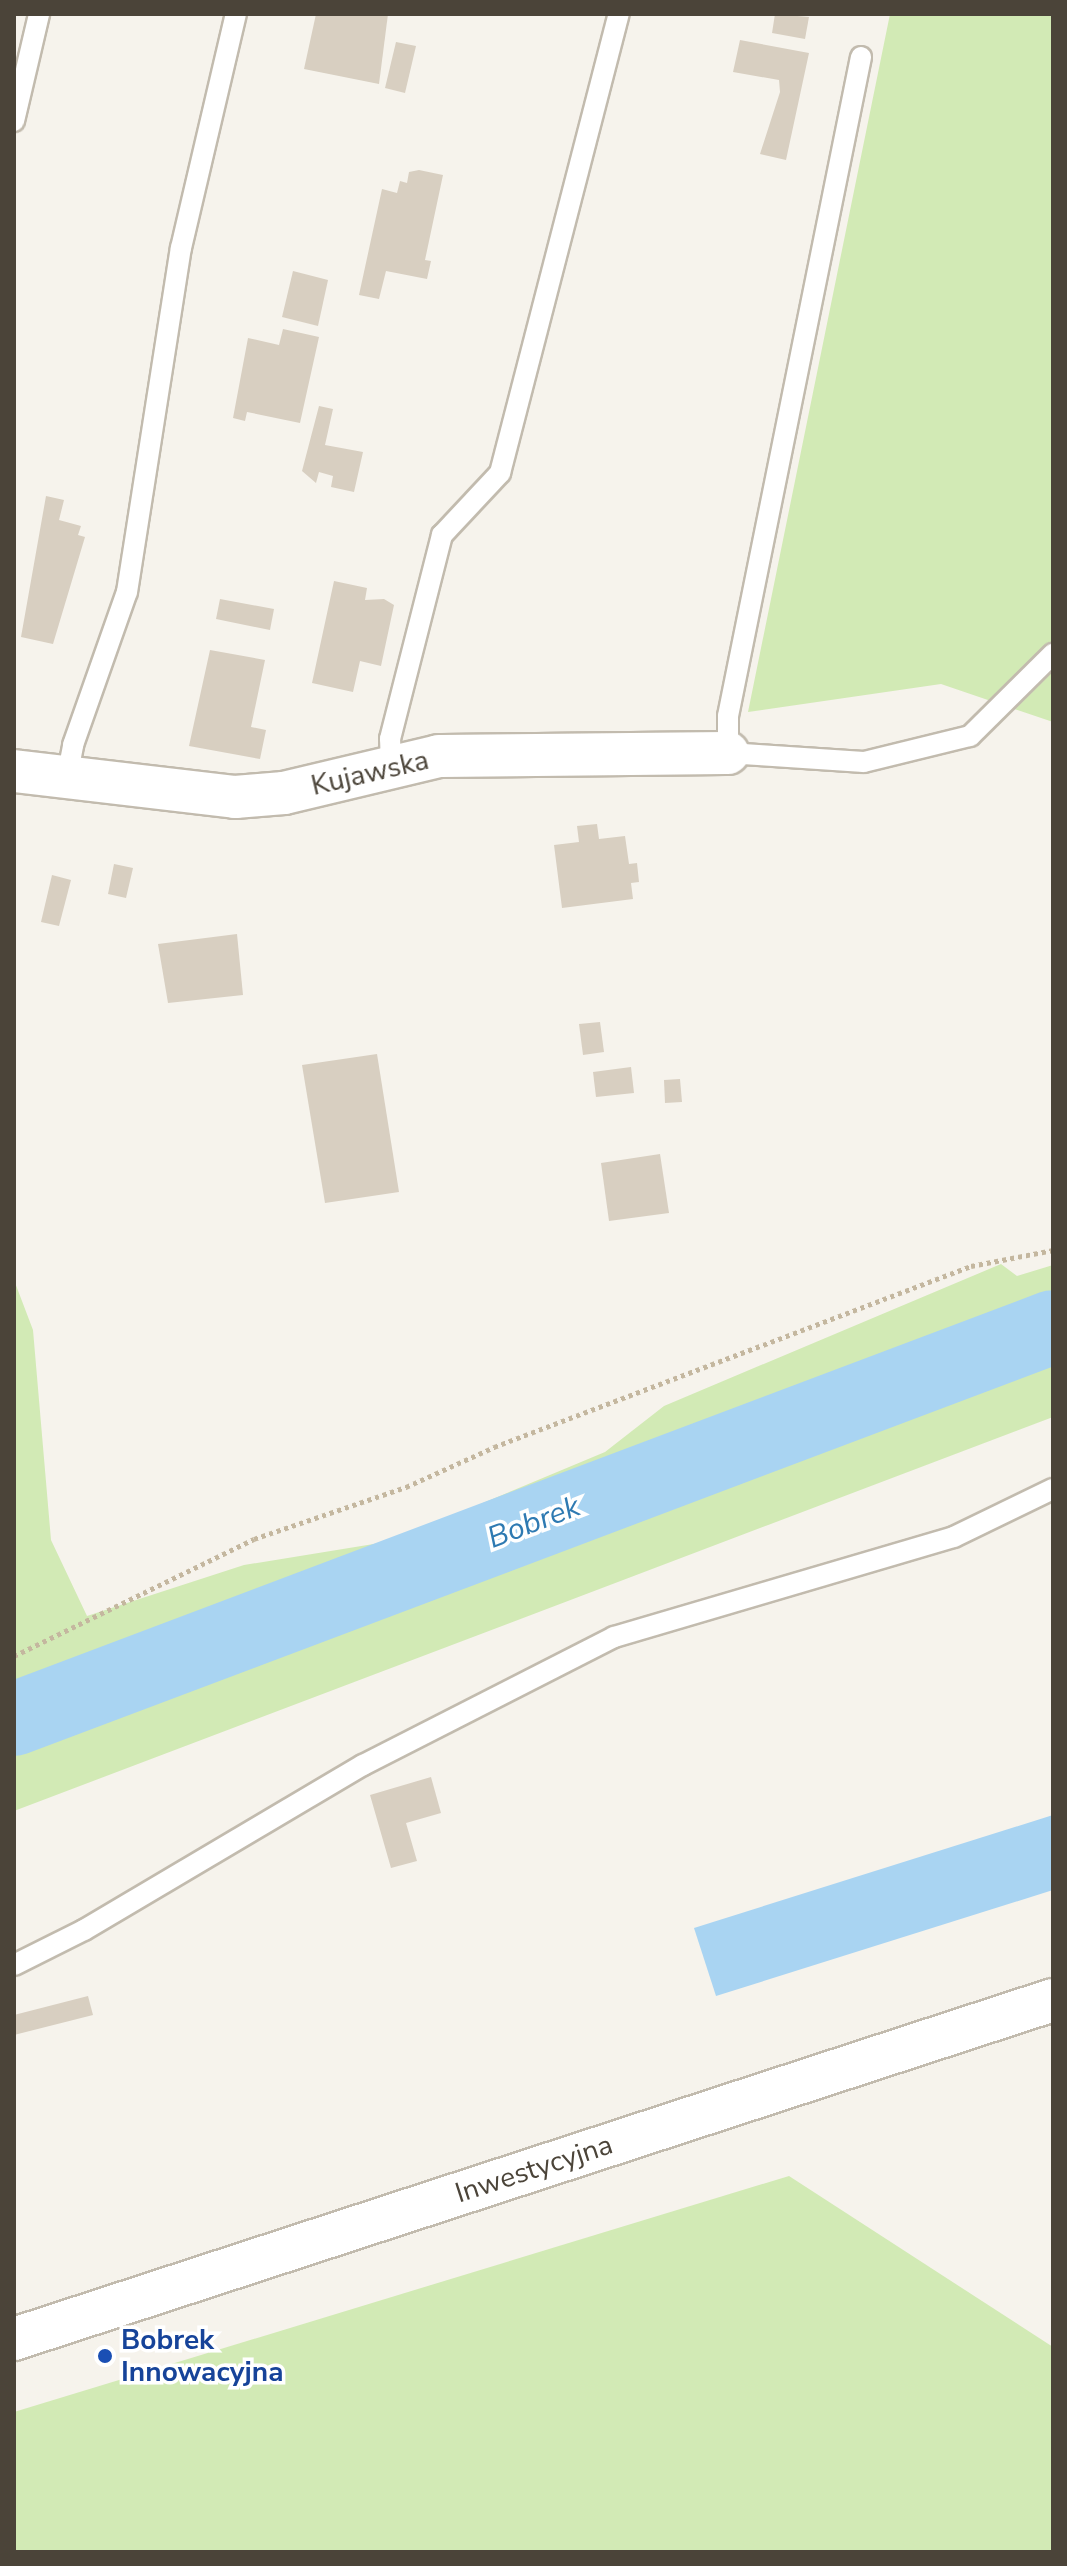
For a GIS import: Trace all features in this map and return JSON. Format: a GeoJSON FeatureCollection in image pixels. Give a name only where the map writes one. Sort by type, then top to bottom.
{"type":"FeatureCollection","features":[{"type":"Feature","properties":{"kind":"street","name":"Kujawska"},"geometry":{"type":"LineString","coordinates":[[14,771],[235,797],[284,793],[439,756],[728,753]]}},
{"type":"Feature","properties":{"kind":"street","name":"Inwestycyjna"},"geometry":{"type":"LineString","coordinates":[[14,2339],[1053,2000]]}},
{"type":"Feature","properties":{"kind":"lane"},"geometry":{"type":"LineString","coordinates":[[14,121],[39,14]]}},
{"type":"Feature","properties":{"kind":"lane"},"geometry":{"type":"LineString","coordinates":[[67,777],[73,745],[127,592],[181,248],[236,14]]}},
{"type":"Feature","properties":{"kind":"lane"},"geometry":{"type":"LineString","coordinates":[[391,766],[390,739],[442,535],[500,473],[619,14]]}},
{"type":"Feature","properties":{"kind":"lane"},"geometry":{"type":"LineString","coordinates":[[861,57],[728,716],[728,753],[864,762],[970,736],[1053,654]]}},
{"type":"Feature","properties":{"kind":"lane"},"geometry":{"type":"LineString","coordinates":[[14,1965],[84,1930],[363,1765],[614,1637],[954,1537],[1053,1489]]}},
{"type":"Feature","properties":{"kind":"path"},"geometry":{"type":"LineString","coordinates":[[14,1656],[254,1539],[406,1487],[494,1447],[971,1266],[1053,1250]]}},
{"type":"Feature","properties":{"kind":"green space"},"geometry":{"type":"Polygon","coordinates":[[[890,14],[1053,14],[1053,722],[941,684],[748,712],[890,14]]]}},
{"type":"Feature","properties":{"kind":"green space"},"geometry":{"type":"Polygon","coordinates":[[[1001,1264],[1017,1276],[1053,1265],[1053,1417],[14,1811],[14,1280],[33,1330],[51,1540],[87,1616],[244,1565],[392,1541],[605,1452],[664,1406],[1001,1264]]]}},
{"type":"Feature","properties":{"kind":"green space"},"geometry":{"type":"Polygon","coordinates":[[[789,2176],[1053,2347],[1053,2552],[14,2552],[14,2412],[789,2176]]]}},
{"type":"Feature","properties":{"kind":"water"},"geometry":{"type":"Polygon","coordinates":[[[1053,1815],[1053,1890],[716,1996],[694,1928],[1053,1815]]]}},
{"type":"Feature","properties":{"kind":"building"},"geometry":{"type":"Polygon","coordinates":[[[316,14],[388,14],[379,84],[304,69],[316,14]]]}},
{"type":"Feature","properties":{"kind":"building"},"geometry":{"type":"Polygon","coordinates":[[[775,14],[809,17],[805,39],[772,33],[775,14]]]}},
{"type":"Feature","properties":{"kind":"building"},"geometry":{"type":"Polygon","coordinates":[[[740,40],[809,53],[786,160],[760,154],[780,92],[779,80],[733,72],[740,40]]]}},
{"type":"Feature","properties":{"kind":"building"},"geometry":{"type":"Polygon","coordinates":[[[396,42],[416,46],[405,93],[385,88],[396,42]]]}},
{"type":"Feature","properties":{"kind":"building"},"geometry":{"type":"Polygon","coordinates":[[[419,170],[443,175],[425,260],[431,261],[427,279],[386,271],[379,299],[359,295],[382,189],[397,193],[400,181],[407,183],[409,172],[419,170]]]}},
{"type":"Feature","properties":{"kind":"building"},"geometry":{"type":"Polygon","coordinates":[[[293,271],[328,280],[318,326],[282,317],[293,271]]]}},
{"type":"Feature","properties":{"kind":"building"},"geometry":{"type":"Polygon","coordinates":[[[283,329],[319,337],[300,423],[247,412],[245,421],[233,418],[248,338],[279,345],[283,329]]]}},
{"type":"Feature","properties":{"kind":"building"},"geometry":{"type":"Polygon","coordinates":[[[319,406],[333,409],[325,445],[363,452],[354,492],[331,487],[333,476],[319,472],[316,483],[302,471],[319,406]]]}},
{"type":"Feature","properties":{"kind":"building"},"geometry":{"type":"Polygon","coordinates":[[[46,496],[64,500],[59,520],[81,526],[78,535],[85,537],[53,644],[21,637],[46,496]]]}},
{"type":"Feature","properties":{"kind":"building"},"geometry":{"type":"Polygon","coordinates":[[[334,581],[367,588],[365,600],[384,599],[394,605],[381,666],[360,661],[353,692],[312,683],[334,581]]]}},
{"type":"Feature","properties":{"kind":"building"},"geometry":{"type":"Polygon","coordinates":[[[220,599],[274,609],[270,630],[216,619],[220,599]]]}},
{"type":"Feature","properties":{"kind":"building"},"geometry":{"type":"Polygon","coordinates":[[[210,650],[265,660],[251,727],[266,730],[260,759],[189,746],[210,650]]]}},
{"type":"Feature","properties":{"kind":"building"},"geometry":{"type":"Polygon","coordinates":[[[597,824],[599,839],[625,836],[629,864],[637,863],[639,882],[631,883],[633,899],[562,908],[554,845],[579,842],[577,826],[597,824]]]}},
{"type":"Feature","properties":{"kind":"building"},"geometry":{"type":"Polygon","coordinates":[[[114,864],[133,868],[126,898],[108,894],[114,864]]]}},
{"type":"Feature","properties":{"kind":"building"},"geometry":{"type":"Polygon","coordinates":[[[52,875],[71,880],[59,926],[41,922],[52,875]]]}},
{"type":"Feature","properties":{"kind":"building"},"geometry":{"type":"Polygon","coordinates":[[[237,934],[243,995],[168,1003],[158,944],[237,934]]]}},
{"type":"Feature","properties":{"kind":"building"},"geometry":{"type":"Polygon","coordinates":[[[600,1022],[604,1052],[583,1055],[579,1024],[600,1022]]]}},
{"type":"Feature","properties":{"kind":"building"},"geometry":{"type":"Polygon","coordinates":[[[377,1054],[399,1192],[325,1203],[302,1065],[377,1054]]]}},
{"type":"Feature","properties":{"kind":"building"},"geometry":{"type":"Polygon","coordinates":[[[631,1067],[634,1093],[596,1097],[593,1072],[631,1067]]]}},
{"type":"Feature","properties":{"kind":"building"},"geometry":{"type":"Polygon","coordinates":[[[680,1079],[682,1102],[665,1103],[664,1080],[680,1079]]]}},
{"type":"Feature","properties":{"kind":"building"},"geometry":{"type":"Polygon","coordinates":[[[660,1154],[669,1213],[609,1221],[601,1163],[660,1154]]]}},
{"type":"Feature","properties":{"kind":"building"},"geometry":{"type":"Polygon","coordinates":[[[431,1777],[441,1813],[406,1823],[417,1861],[391,1868],[370,1795],[431,1777]]]}},
{"type":"Feature","properties":{"kind":"building"},"geometry":{"type":"Polygon","coordinates":[[[88,1996],[93,2015],[14,2035],[14,2015],[88,1996]]]}},
{"type":"Feature","properties":{"kind":"waterway","name":"Bobrek"},"geometry":{"type":"LineString","coordinates":[[14,1719],[1053,1327]]}},
{"type":"Feature","properties":{"kind":"place","name":"Bobrek Innowacyjna"},"geometry":{"type":"Point","coordinates":[105,2356]}}]}
